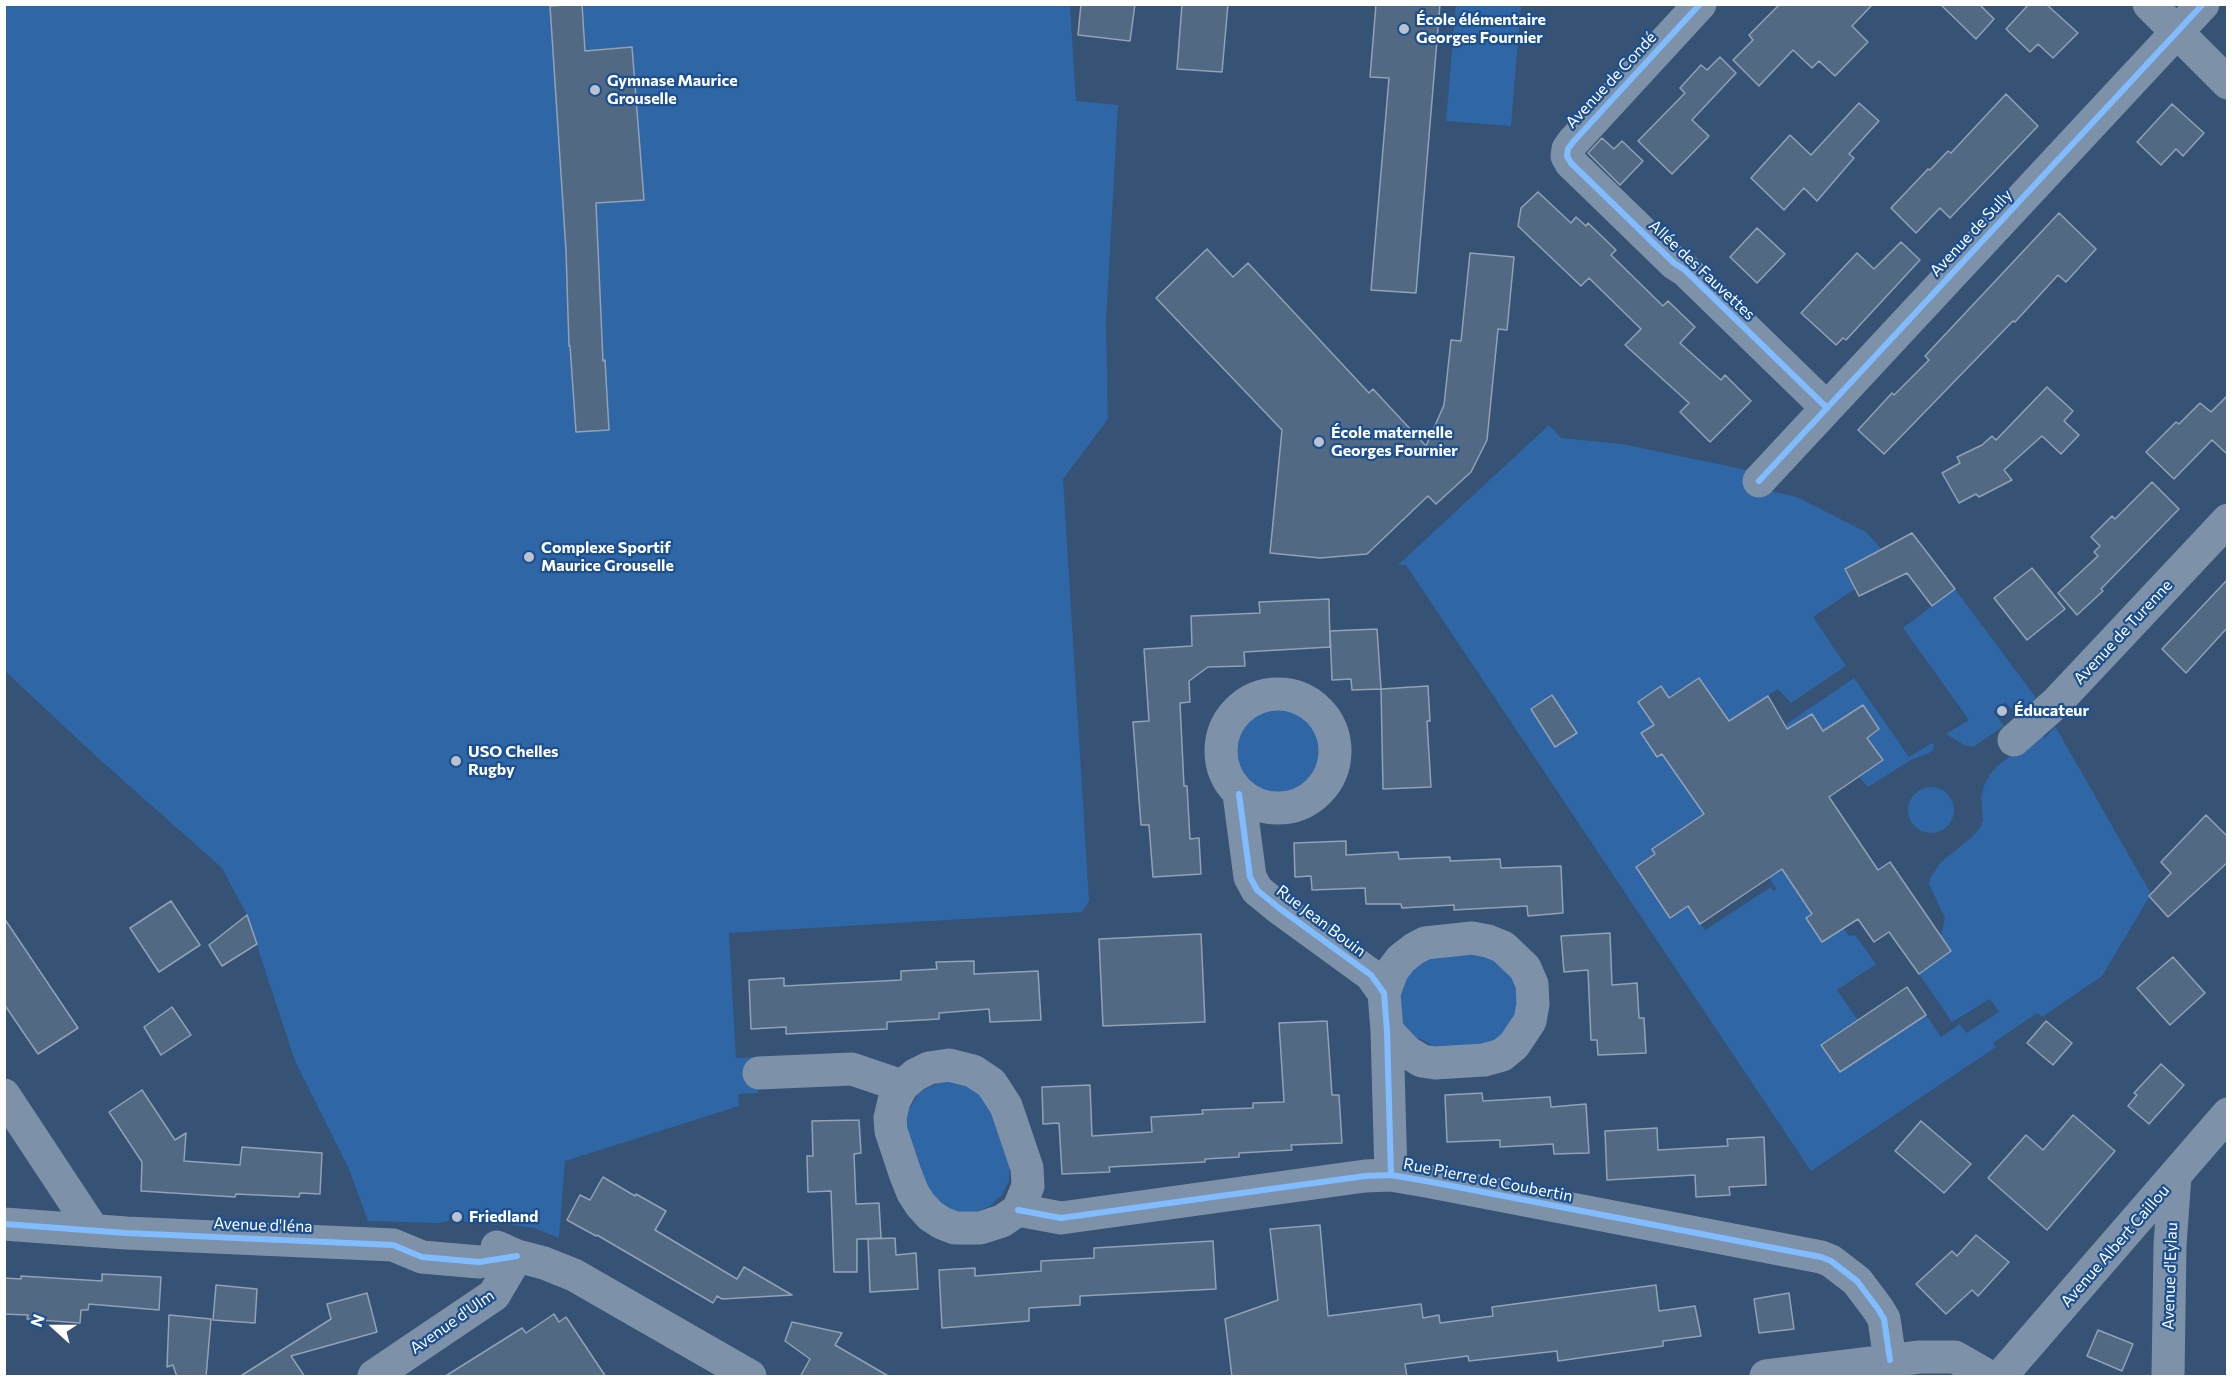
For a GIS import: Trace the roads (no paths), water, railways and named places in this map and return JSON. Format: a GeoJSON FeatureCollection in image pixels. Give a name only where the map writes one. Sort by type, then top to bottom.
{"type":"FeatureCollection","features":[{"type":"Feature","properties":{"kind":"street","name":"Avenue de Condé"},"geometry":{"type":"LineString","coordinates":[[1568,149],[1700,4]]}},
{"type":"Feature","properties":{"kind":"street"},"geometry":{"type":"LineString","coordinates":[[2149,4],[2228,83]]}},
{"type":"Feature","properties":{"kind":"street","name":"Avenue de Sully"},"geometry":{"type":"LineString","coordinates":[[1759,481],[2203,4]]}},
{"type":"Feature","properties":{"kind":"street","name":"Allée des Fauvettes"},"geometry":{"type":"LineString","coordinates":[[1568,149],[1567,156],[1571,163],[1826,407]]}},
{"type":"Feature","properties":{"kind":"street","name":"Avenue de Turenne"},"geometry":{"type":"LineString","coordinates":[[2014,740],[2057,702],[2228,520]]}},
{"type":"Feature","properties":{"kind":"street","name":"Rue Jean Bouin"},"geometry":{"type":"LineString","coordinates":[[1239,794],[1250,877],[1257,890],[1371,975],[1384,993]]}},
{"type":"Feature","properties":{"kind":"street"},"geometry":{"type":"LineString","coordinates":[[1387,1031],[1407,1052],[1422,1061],[1435,1063],[1484,1060],[1502,1054],[1514,1045],[1530,1021],[1533,1004],[1532,984],[1525,968],[1503,947],[1472,938],[1425,943],[1401,959],[1392,971],[1384,993],[1391,1175]]}},
{"type":"Feature","properties":{"kind":"street"},"geometry":{"type":"LineString","coordinates":[[949,1065],[973,1071],[990,1083],[1006,1106],[1027,1168],[1028,1186],[1018,1209],[1002,1221],[980,1228],[956,1228],[931,1216],[913,1193],[891,1131],[890,1118],[894,1101],[902,1086],[915,1075],[929,1068],[949,1065]]}},
{"type":"Feature","properties":{"kind":"street"},"geometry":{"type":"LineString","coordinates":[[759,1072],[852,1069],[902,1086]]}},
{"type":"Feature","properties":{"kind":"street"},"geometry":{"type":"LineString","coordinates":[[4,1095],[93,1230]]}},
{"type":"Feature","properties":{"kind":"street","name":"Avenue Albert Caillou"},"geometry":{"type":"LineString","coordinates":[[2001,1377],[2175,1176],[2221,1135]]}},
{"type":"Feature","properties":{"kind":"street","name":"Rue Pierre de Coubertin"},"geometry":{"type":"LineString","coordinates":[[1018,1209],[1061,1218],[1365,1176],[1391,1175],[1821,1257],[1845,1270],[1868,1294],[1884,1319],[1890,1360]]}},
{"type":"Feature","properties":{"kind":"street","name":"Avenue d'Eylau"},"geometry":{"type":"LineString","coordinates":[[2168,1377],[2170,1245],[2175,1176]]}},
{"type":"Feature","properties":{"kind":"street","name":"Avenue d'Iéna"},"geometry":{"type":"LineString","coordinates":[[4,1224],[393,1245],[406,1238],[480,1239],[517,1256],[544,1263],[574,1275],[750,1377]]}},
{"type":"Feature","properties":{"kind":"street","name":"Avenue d'Ulm"},"geometry":{"type":"LineString","coordinates":[[374,1377],[494,1295],[517,1256]]}},
{"type":"Feature","properties":{"kind":"street"},"geometry":{"type":"LineString","coordinates":[[1766,1377],[1920,1357],[1955,1357],[1988,1377]]}},
{"type":"Feature","properties":{"kind":"place","name":"École élémentaire Georges Fournier"},"geometry":{"type":"Point","coordinates":[1404,29]}},
{"type":"Feature","properties":{"kind":"place","name":"Gymnase Maurice Grouselle"},"geometry":{"type":"Point","coordinates":[595,90]}},
{"type":"Feature","properties":{"kind":"place","name":"École maternelle Georges Fournier"},"geometry":{"type":"Point","coordinates":[1319,442]}},
{"type":"Feature","properties":{"kind":"place","name":"Complexe Sportif Maurice Grouselle"},"geometry":{"type":"Point","coordinates":[529,557]}},
{"type":"Feature","properties":{"kind":"place","name":"Éducateur"},"geometry":{"type":"Point","coordinates":[2002,711]}},
{"type":"Feature","properties":{"kind":"place","name":"USO Chelles Rugby"},"geometry":{"type":"Point","coordinates":[456,761]}},
{"type":"Feature","properties":{"kind":"place","name":"Friedland"},"geometry":{"type":"Point","coordinates":[457,1217]}}]}
